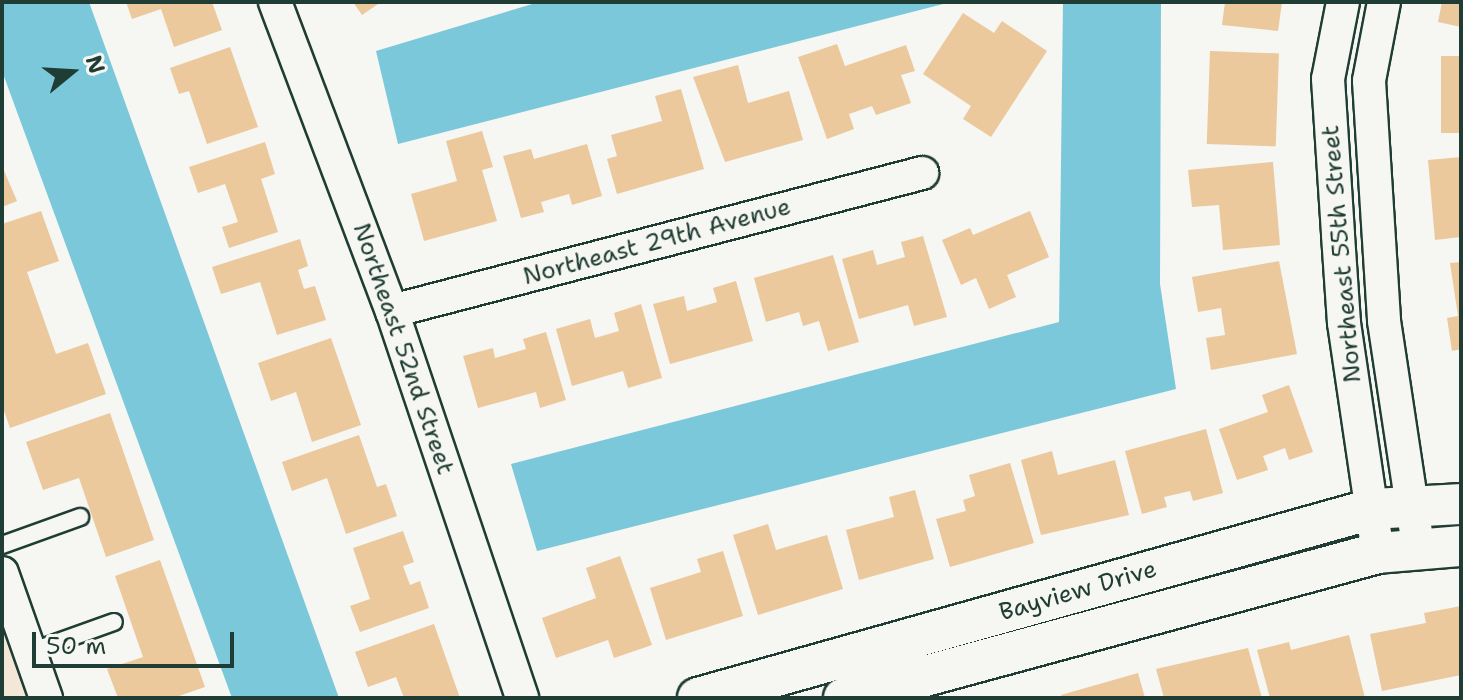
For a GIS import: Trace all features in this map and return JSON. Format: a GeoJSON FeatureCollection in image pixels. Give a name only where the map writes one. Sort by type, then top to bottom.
{"type":"FeatureCollection","features":[{"type":"Feature","properties":{"kind":"street","name":"Northeast 52nd Street"},"geometry":{"type":"LineString","coordinates":[[275,2],[392,311],[522,698]]}},
{"type":"Feature","properties":{"kind":"street","name":"Northeast 55th Street"},"geometry":{"type":"LineString","coordinates":[[1343,2],[1328,79],[1344,323],[1378,553]]}},
{"type":"Feature","properties":{"kind":"street","name":"Northeast 55th Street"},"geometry":{"type":"LineString","coordinates":[[1384,2],[1369,96],[1384,321],[1418,547]]}},
{"type":"Feature","properties":{"kind":"street","name":"Northeast 29th Avenue"},"geometry":{"type":"LineString","coordinates":[[392,311],[922,173]]}},
{"type":"Feature","properties":{"kind":"street","name":"Bayview Drive"},"geometry":{"type":"LineString","coordinates":[[716,696],[1372,509],[1461,504]]}},
{"type":"Feature","properties":{"kind":"street","name":"Bayview Drive"},"geometry":{"type":"LineString","coordinates":[[844,698],[1378,553],[1418,547],[1461,546]]}},
{"type":"Feature","properties":{"kind":"street"},"geometry":{"type":"LineString","coordinates":[[1184,561],[1196,602]]}},
{"type":"Feature","properties":{"kind":"street"},"geometry":{"type":"LineString","coordinates":[[2,573],[46,698]]}},
{"type":"Feature","properties":{"kind":"street"},"geometry":{"type":"LineString","coordinates":[[1005,612],[1016,651]]}},
{"type":"Feature","properties":{"kind":"street"},"geometry":{"type":"LineString","coordinates":[[909,639],[920,677]]}},
{"type":"Feature","properties":{"kind":"lane"},"geometry":{"type":"LineString","coordinates":[[2,545],[80,517]]}},
{"type":"Feature","properties":{"kind":"lane"},"geometry":{"type":"LineString","coordinates":[[30,652],[114,622]]}},
{"type":"Feature","properties":{"kind":"shaded area"},"geometry":{"type":"Polygon","coordinates":[[[2,573],[46,698],[2,698],[2,573]]]}},
{"type":"Feature","properties":{"kind":"water"},"geometry":{"type":"Polygon","coordinates":[[[2,2],[89,2],[339,698],[232,698],[2,71],[2,2]]]}},
{"type":"Feature","properties":{"kind":"water"},"geometry":{"type":"Polygon","coordinates":[[[539,2],[951,2],[398,144],[376,51],[539,2]]]}},
{"type":"Feature","properties":{"kind":"water"},"geometry":{"type":"Polygon","coordinates":[[[1063,2],[1161,2],[1160,284],[1176,389],[537,551],[511,464],[1059,322],[1063,2]]]}},
{"type":"Feature","properties":{"kind":"building"},"geometry":{"type":"Polygon","coordinates":[[[126,2],[212,2],[222,30],[174,47],[161,9],[132,19],[126,2]]]}},
{"type":"Feature","properties":{"kind":"building"},"geometry":{"type":"Polygon","coordinates":[[[353,2],[381,2],[362,15],[353,2]]]}},
{"type":"Feature","properties":{"kind":"building"},"geometry":{"type":"Polygon","coordinates":[[[1225,2],[1282,2],[1278,31],[1222,25],[1225,2]]]}},
{"type":"Feature","properties":{"kind":"building"},"geometry":{"type":"Polygon","coordinates":[[[1442,2],[1461,2],[1461,27],[1438,22],[1442,2]]]}},
{"type":"Feature","properties":{"kind":"building"},"geometry":{"type":"Polygon","coordinates":[[[963,13],[994,33],[1002,21],[1047,51],[991,137],[963,119],[971,106],[923,74],[963,13]]]}},
{"type":"Feature","properties":{"kind":"building"},"geometry":{"type":"Polygon","coordinates":[[[837,44],[845,66],[906,45],[915,71],[901,75],[911,103],[876,115],[872,106],[849,114],[854,129],[827,139],[798,57],[837,44]]]}},
{"type":"Feature","properties":{"kind":"building"},"geometry":{"type":"Polygon","coordinates":[[[230,47],[258,127],[207,144],[189,91],[179,94],[170,68],[230,47]]]}},
{"type":"Feature","properties":{"kind":"building"},"geometry":{"type":"Polygon","coordinates":[[[1210,51],[1279,53],[1276,146],[1207,144],[1210,51]]]}},
{"type":"Feature","properties":{"kind":"building"},"geometry":{"type":"Polygon","coordinates":[[[1441,56],[1461,56],[1461,133],[1441,133],[1441,56]]]}},
{"type":"Feature","properties":{"kind":"building"},"geometry":{"type":"Polygon","coordinates":[[[738,65],[748,103],[789,91],[803,140],[725,162],[693,77],[738,65]]]}},
{"type":"Feature","properties":{"kind":"building"},"geometry":{"type":"Polygon","coordinates":[[[681,89],[704,169],[617,194],[607,159],[617,156],[611,135],[662,121],[655,96],[681,89]]]}},
{"type":"Feature","properties":{"kind":"building"},"geometry":{"type":"Polygon","coordinates":[[[482,131],[493,167],[482,170],[497,221],[424,241],[411,194],[457,181],[446,141],[482,131]]]}},
{"type":"Feature","properties":{"kind":"building"},"geometry":{"type":"Polygon","coordinates":[[[265,142],[275,174],[261,179],[278,232],[229,248],[222,227],[238,222],[225,184],[198,193],[189,167],[265,142]]]}},
{"type":"Feature","properties":{"kind":"building"},"geometry":{"type":"Polygon","coordinates":[[[587,144],[602,196],[572,205],[569,194],[541,202],[544,212],[521,218],[503,156],[531,149],[534,159],[587,144]]]}},
{"type":"Feature","properties":{"kind":"building"},"geometry":{"type":"Polygon","coordinates":[[[1461,157],[1461,237],[1435,240],[1428,160],[1461,157]]]}},
{"type":"Feature","properties":{"kind":"building"},"geometry":{"type":"Polygon","coordinates":[[[1273,162],[1280,245],[1223,250],[1219,205],[1192,207],[1188,170],[1273,162]]]}},
{"type":"Feature","properties":{"kind":"building"},"geometry":{"type":"Polygon","coordinates":[[[2,166],[17,201],[2,207],[2,166]]]}},
{"type":"Feature","properties":{"kind":"building"},"geometry":{"type":"Polygon","coordinates":[[[41,211],[59,261],[27,272],[56,354],[88,343],[106,394],[10,428],[2,405],[2,224],[41,211]]]}},
{"type":"Feature","properties":{"kind":"building"},"geometry":{"type":"Polygon","coordinates":[[[1030,211],[1049,257],[1007,275],[1016,297],[989,309],[976,278],[961,285],[942,240],[970,228],[973,235],[1030,211]]]}},
{"type":"Feature","properties":{"kind":"building"},"geometry":{"type":"Polygon","coordinates":[[[923,236],[947,317],[914,326],[908,305],[859,319],[842,259],[873,250],[877,265],[905,257],[901,242],[923,236]]]}},
{"type":"Feature","properties":{"kind":"building"},"geometry":{"type":"Polygon","coordinates":[[[300,239],[308,266],[298,270],[304,289],[315,286],[326,320],[277,335],[260,282],[221,294],[212,267],[300,239]]]}},
{"type":"Feature","properties":{"kind":"building"},"geometry":{"type":"Polygon","coordinates":[[[833,255],[859,342],[828,351],[819,321],[803,326],[799,312],[766,322],[754,278],[833,255]]]}},
{"type":"Feature","properties":{"kind":"building"},"geometry":{"type":"Polygon","coordinates":[[[1279,261],[1297,354],[1211,370],[1206,338],[1225,335],[1221,308],[1198,312],[1192,277],[1279,261]]]}},
{"type":"Feature","properties":{"kind":"building"},"geometry":{"type":"Polygon","coordinates":[[[1461,262],[1461,349],[1452,351],[1447,318],[1458,316],[1450,263],[1461,262]]]}},
{"type":"Feature","properties":{"kind":"building"},"geometry":{"type":"Polygon","coordinates":[[[736,281],[753,341],[670,364],[653,304],[684,296],[687,311],[717,302],[713,288],[736,281]]]}},
{"type":"Feature","properties":{"kind":"building"},"geometry":{"type":"Polygon","coordinates":[[[641,304],[662,378],[628,388],[623,371],[572,386],[556,329],[590,319],[595,338],[619,331],[614,313],[641,304]]]}},
{"type":"Feature","properties":{"kind":"building"},"geometry":{"type":"Polygon","coordinates":[[[546,332],[566,400],[540,408],[536,392],[478,408],[463,356],[493,348],[495,358],[526,349],[523,339],[546,332]]]}},
{"type":"Feature","properties":{"kind":"building"},"geometry":{"type":"Polygon","coordinates":[[[331,338],[361,425],[312,442],[296,392],[271,401],[258,363],[331,338]]]}},
{"type":"Feature","properties":{"kind":"building"},"geometry":{"type":"Polygon","coordinates":[[[1289,385],[1313,452],[1289,460],[1285,448],[1263,456],[1268,470],[1237,480],[1219,429],[1268,412],[1262,395],[1289,385]]]}},
{"type":"Feature","properties":{"kind":"building"},"geometry":{"type":"Polygon","coordinates":[[[110,413],[154,540],[106,557],[79,478],[43,490],[26,442],[110,413]]]}},
{"type":"Feature","properties":{"kind":"building"},"geometry":{"type":"Polygon","coordinates":[[[1206,429],[1223,493],[1193,501],[1190,491],[1164,497],[1167,507],[1142,514],[1125,451],[1206,429]]]}},
{"type":"Feature","properties":{"kind":"building"},"geometry":{"type":"Polygon","coordinates":[[[359,435],[377,487],[386,484],[397,516],[346,534],[327,478],[292,491],[282,462],[359,435]]]}},
{"type":"Feature","properties":{"kind":"building"},"geometry":{"type":"Polygon","coordinates":[[[1052,451],[1058,475],[1115,460],[1129,515],[1041,535],[1021,460],[1052,451]]]}},
{"type":"Feature","properties":{"kind":"building"},"geometry":{"type":"Polygon","coordinates":[[[1010,463],[1034,543],[950,567],[936,519],[966,511],[963,500],[975,496],[969,475],[1010,463]]]}},
{"type":"Feature","properties":{"kind":"building"},"geometry":{"type":"Polygon","coordinates":[[[915,490],[934,559],[859,580],[846,530],[894,517],[889,497],[915,490]]]}},
{"type":"Feature","properties":{"kind":"building"},"geometry":{"type":"Polygon","coordinates":[[[768,524],[776,550],[827,535],[843,589],[758,615],[733,535],[768,524]]]}},
{"type":"Feature","properties":{"kind":"building"},"geometry":{"type":"Polygon","coordinates":[[[403,531],[414,562],[403,566],[410,585],[420,581],[429,608],[360,632],[350,606],[370,599],[353,548],[403,531]]]}},
{"type":"Feature","properties":{"kind":"building"},"geometry":{"type":"Polygon","coordinates":[[[723,551],[743,616],[666,640],[650,588],[701,572],[697,559],[723,551]]]}},
{"type":"Feature","properties":{"kind":"building"},"geometry":{"type":"Polygon","coordinates":[[[620,556],[652,645],[614,658],[608,640],[556,658],[542,618],[596,598],[586,568],[620,556]]]}},
{"type":"Feature","properties":{"kind":"building"},"geometry":{"type":"Polygon","coordinates":[[[160,560],[205,687],[173,698],[118,698],[107,669],[143,657],[115,576],[160,560]]]}},
{"type":"Feature","properties":{"kind":"building"},"geometry":{"type":"Polygon","coordinates":[[[1461,606],[1461,675],[1382,691],[1370,634],[1426,623],[1424,613],[1461,606]]]}},
{"type":"Feature","properties":{"kind":"building"},"geometry":{"type":"Polygon","coordinates":[[[434,624],[460,698],[404,698],[396,677],[368,687],[355,652],[434,624]]]}},
{"type":"Feature","properties":{"kind":"building"},"geometry":{"type":"Polygon","coordinates":[[[1349,635],[1365,698],[1270,698],[1257,650],[1289,642],[1291,650],[1349,635]]]}},
{"type":"Feature","properties":{"kind":"building"},"geometry":{"type":"Polygon","coordinates":[[[1248,648],[1262,698],[1164,698],[1156,669],[1248,648]]]}},
{"type":"Feature","properties":{"kind":"building"},"geometry":{"type":"Polygon","coordinates":[[[1138,673],[1145,698],[1062,698],[1061,695],[1138,673]]]}}]}
